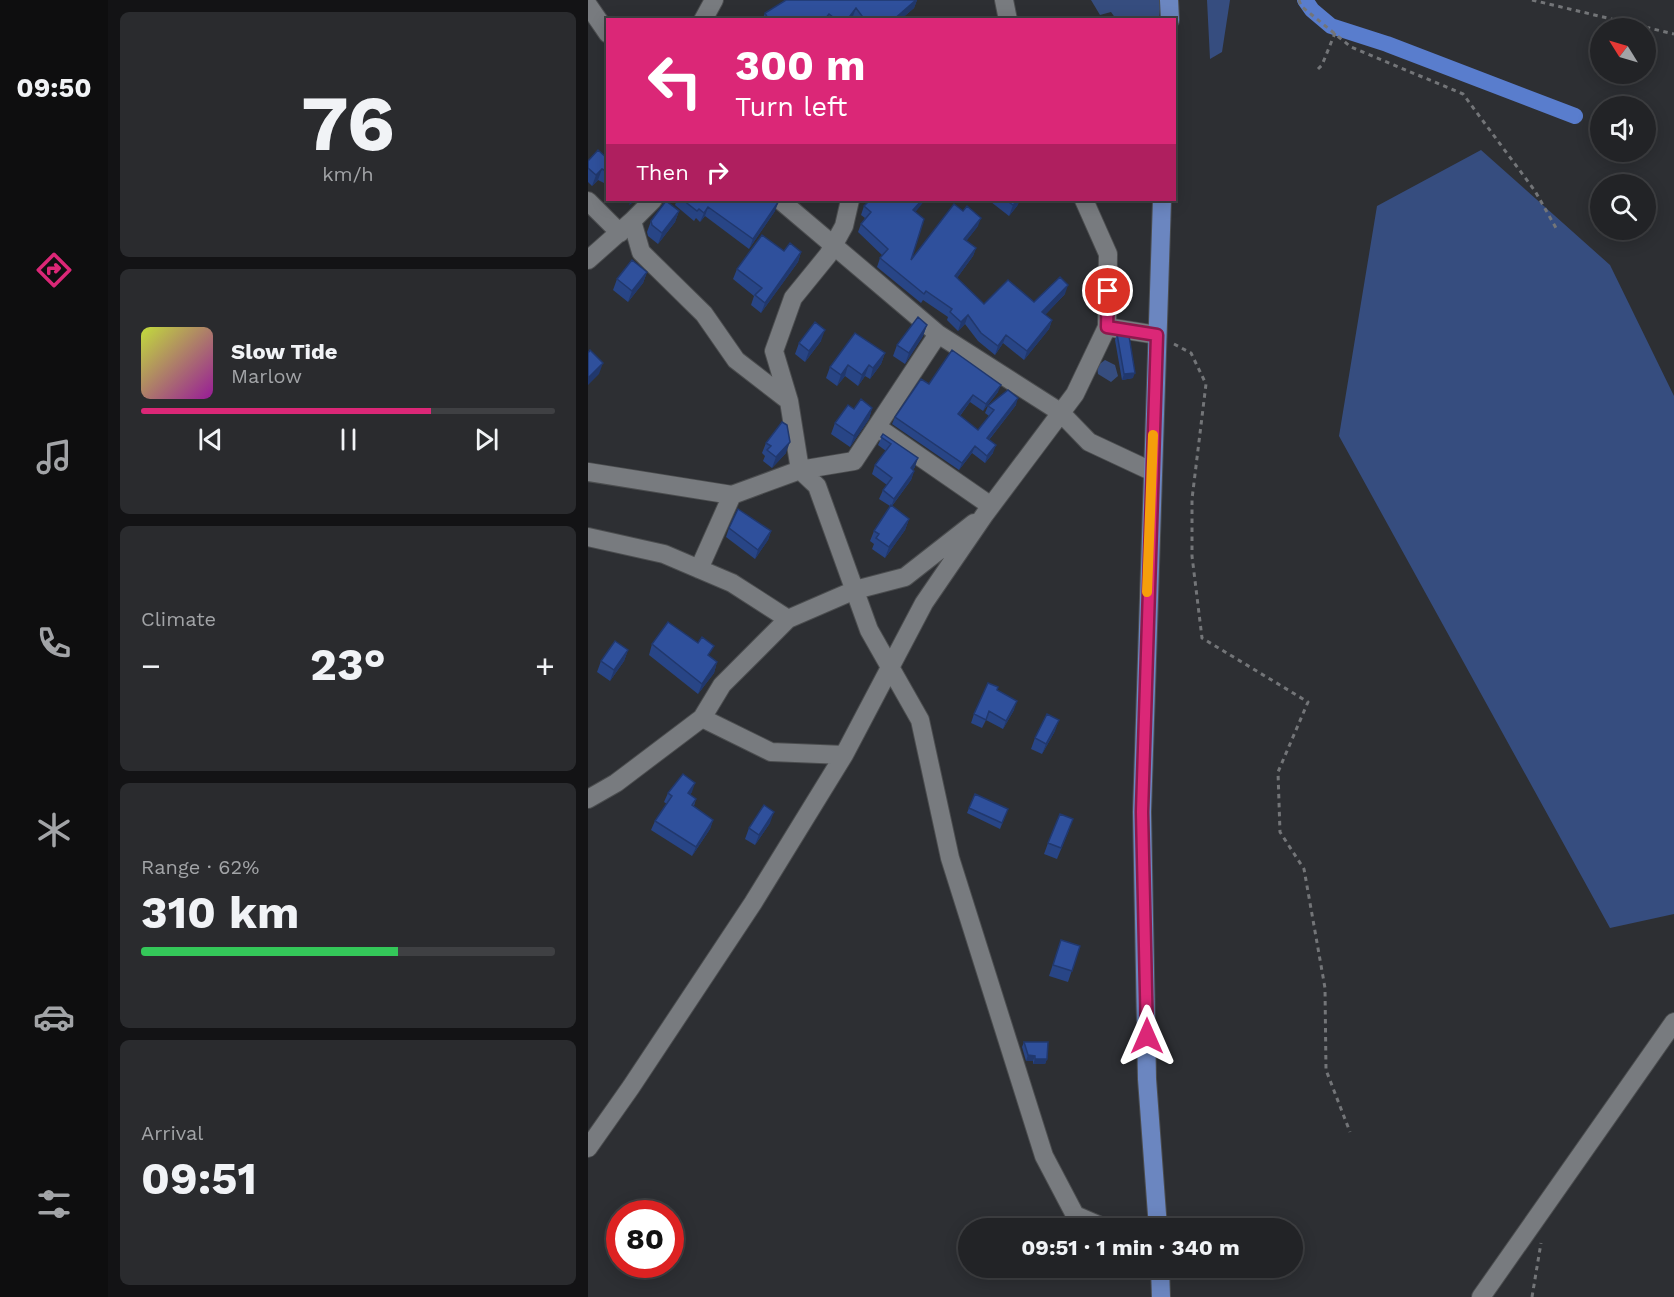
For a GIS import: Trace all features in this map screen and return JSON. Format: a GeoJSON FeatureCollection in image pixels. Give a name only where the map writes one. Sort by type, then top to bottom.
{"type":"FeatureCollection","features":[{"type":"Feature","properties":{"kind":"highway"},"geometry":{"type":"LineString","coordinates":[[1169,0],[1170,18]]}},
{"type":"Feature","properties":{"kind":"highway"},"geometry":{"type":"LineString","coordinates":[[1157,1218],[1147,1079],[1142,812],[1151,471],[1162,201]]}},
{"type":"Feature","properties":{"kind":"highway"},"geometry":{"type":"LineString","coordinates":[[1161,1278],[1161,1297]]}},
{"type":"Feature","properties":{"kind":"street"},"geometry":{"type":"LineString","coordinates":[[703,18],[714,0]]}},
{"type":"Feature","properties":{"kind":"street"},"geometry":{"type":"LineString","coordinates":[[1004,0],[1008,18]]}},
{"type":"Feature","properties":{"kind":"street"},"geometry":{"type":"LineString","coordinates":[[588,5],[606,31]]}},
{"type":"Feature","properties":{"kind":"street"},"geometry":{"type":"LineString","coordinates":[[588,201],[626,227],[641,252],[704,314],[736,360],[789,401]]}},
{"type":"Feature","properties":{"kind":"street"},"geometry":{"type":"LineString","coordinates":[[588,260],[652,201]]}},
{"type":"Feature","properties":{"kind":"street"},"geometry":{"type":"LineString","coordinates":[[781,201],[938,334],[1060,412],[1089,442],[1151,471]]}},
{"type":"Feature","properties":{"kind":"street"},"geometry":{"type":"LineString","coordinates":[[850,201],[844,226],[828,255],[793,298],[774,351],[789,401],[800,470],[817,486],[869,630],[920,720],[950,858],[1044,1156],[1075,1215],[1082,1218]]}},
{"type":"Feature","properties":{"kind":"street"},"geometry":{"type":"LineString","coordinates":[[588,1148],[753,903],[844,755],[924,603],[988,510],[1075,394],[1107,327],[1108,254],[1084,201]]}},
{"type":"Feature","properties":{"kind":"street"},"geometry":{"type":"LineString","coordinates":[[1107,327],[1157,335]]}},
{"type":"Feature","properties":{"kind":"street"},"geometry":{"type":"LineString","coordinates":[[588,472],[732,495],[800,470],[854,461],[938,334]]}},
{"type":"Feature","properties":{"kind":"street"},"geometry":{"type":"LineString","coordinates":[[877,427],[988,510]]}},
{"type":"Feature","properties":{"kind":"street"},"geometry":{"type":"LineString","coordinates":[[699,568],[732,495]]}},
{"type":"Feature","properties":{"kind":"street"},"geometry":{"type":"LineString","coordinates":[[588,799],[616,783],[702,718],[722,685],[788,619],[855,590],[905,577],[988,510]]}},
{"type":"Feature","properties":{"kind":"street"},"geometry":{"type":"LineString","coordinates":[[588,537],[664,554],[699,568],[732,583],[788,619]]}},
{"type":"Feature","properties":{"kind":"street"},"geometry":{"type":"LineString","coordinates":[[702,718],[771,752],[844,755]]}},
{"type":"Feature","properties":{"kind":"street"},"geometry":{"type":"LineString","coordinates":[[1481,1297],[1674,1022]]}},
{"type":"Feature","properties":{"kind":"path"},"geometry":{"type":"LineString","coordinates":[[1299,0],[1301,6],[1351,47],[1462,94],[1535,191],[1556,228]]}},
{"type":"Feature","properties":{"kind":"path"},"geometry":{"type":"LineString","coordinates":[[1532,0],[1674,34]]}},
{"type":"Feature","properties":{"kind":"path"},"geometry":{"type":"LineString","coordinates":[[1318,69],[1322,65],[1335,33]]}},
{"type":"Feature","properties":{"kind":"path"},"geometry":{"type":"LineString","coordinates":[[1157,335],[1191,353],[1206,384],[1192,499],[1192,556],[1202,638],[1308,702],[1278,772],[1280,832],[1304,869],[1325,988],[1326,1070],[1350,1132]]}},
{"type":"Feature","properties":{"kind":"path"},"geometry":{"type":"LineString","coordinates":[[1532,1297],[1541,1239]]}},
{"type":"Feature","properties":{"kind":"shaded area"},"geometry":{"type":"Polygon","coordinates":[[[1091,0],[1161,0],[1159,18],[1115,18],[1111,12],[1100,15],[1091,0]]]}},
{"type":"Feature","properties":{"kind":"shaded area"},"geometry":{"type":"Polygon","coordinates":[[[1207,0],[1230,0],[1222,52],[1210,59],[1207,0]]]}},
{"type":"Feature","properties":{"kind":"shaded area"},"geometry":{"type":"Polygon","coordinates":[[[1481,150],[1610,265],[1674,396],[1674,914],[1610,928],[1339,436],[1377,206],[1481,150]]]}},
{"type":"Feature","properties":{"kind":"shaded area"},"geometry":{"type":"Polygon","coordinates":[[[1105,360],[1115,365],[1118,376],[1111,382],[1098,374],[1097,366],[1105,360]]]}},
{"type":"Feature","properties":{"kind":"building"},"geometry":{"type":"Polygon","coordinates":[[[786,0],[916,0],[895,18],[864,18],[856,8],[848,18],[834,18],[829,14],[826,18],[768,18],[765,13],[786,0]]]}},
{"type":"Feature","properties":{"kind":"building"},"geometry":{"type":"Polygon","coordinates":[[[598,150],[606,157],[606,171],[602,169],[596,175],[588,168],[588,161],[598,150]]]}},
{"type":"Feature","properties":{"kind":"building"},"geometry":{"type":"Polygon","coordinates":[[[666,201],[679,211],[662,233],[652,225],[651,221],[666,201]]]}},
{"type":"Feature","properties":{"kind":"building"},"geometry":{"type":"Polygon","coordinates":[[[684,201],[779,201],[753,239],[708,207],[704,213],[699,209],[697,211],[684,201]]]}},
{"type":"Feature","properties":{"kind":"building"},"geometry":{"type":"Polygon","coordinates":[[[869,201],[921,201],[913,210],[924,219],[911,260],[954,204],[963,211],[967,206],[981,218],[964,239],[976,248],[955,276],[984,304],[1008,280],[1034,302],[1060,277],[1068,285],[1042,312],[1052,320],[1027,351],[1006,335],[998,346],[981,333],[968,315],[961,322],[950,312],[952,309],[926,291],[924,294],[880,258],[888,249],[861,224],[871,212],[864,206],[869,201]]]}},
{"type":"Feature","properties":{"kind":"building"},"geometry":{"type":"Polygon","coordinates":[[[762,235],[784,251],[790,243],[801,252],[765,303],[755,295],[762,288],[737,269],[762,235]]]}},
{"type":"Feature","properties":{"kind":"building"},"geometry":{"type":"Polygon","coordinates":[[[632,260],[647,272],[632,291],[617,279],[632,260]]]}},
{"type":"Feature","properties":{"kind":"building"},"geometry":{"type":"Polygon","coordinates":[[[918,317],[927,325],[909,353],[897,345],[918,317]]]}},
{"type":"Feature","properties":{"kind":"building"},"geometry":{"type":"Polygon","coordinates":[[[815,322],[825,330],[809,351],[799,343],[815,322]]]}},
{"type":"Feature","properties":{"kind":"building"},"geometry":{"type":"Polygon","coordinates":[[[855,333],[885,353],[873,368],[869,365],[862,375],[848,365],[841,375],[830,367],[855,333]]]}},
{"type":"Feature","properties":{"kind":"building"},"geometry":{"type":"Polygon","coordinates":[[[1117,334],[1129,336],[1135,373],[1124,374],[1117,334]]]}},
{"type":"Feature","properties":{"kind":"building"},"geometry":{"type":"Polygon","coordinates":[[[590,350],[603,363],[588,378],[588,353],[590,350]]]}},
{"type":"Feature","properties":{"kind":"building"},"geometry":{"type":"Polygon","coordinates":[[[952,350],[1001,385],[986,404],[973,395],[958,414],[978,430],[994,410],[988,406],[1008,390],[1018,398],[987,438],[996,445],[987,456],[975,446],[962,463],[895,417],[921,379],[929,384],[952,350]]]}},
{"type":"Feature","properties":{"kind":"building"},"geometry":{"type":"Polygon","coordinates":[[[861,399],[872,408],[854,436],[835,423],[848,405],[854,409],[861,399]]]}},
{"type":"Feature","properties":{"kind":"building"},"geometry":{"type":"Polygon","coordinates":[[[782,422],[787,425],[790,442],[776,457],[767,450],[771,446],[766,443],[782,422]]]}},
{"type":"Feature","properties":{"kind":"building"},"geometry":{"type":"Polygon","coordinates":[[[883,434],[918,458],[911,468],[914,471],[894,499],[883,490],[892,478],[875,465],[891,444],[881,437],[883,434]]]}},
{"type":"Feature","properties":{"kind":"building"},"geometry":{"type":"Polygon","coordinates":[[[891,505],[909,519],[889,547],[876,538],[879,534],[874,531],[891,505]]]}},
{"type":"Feature","properties":{"kind":"building"},"geometry":{"type":"Polygon","coordinates":[[[738,509],[771,531],[758,550],[729,528],[738,509]]]}},
{"type":"Feature","properties":{"kind":"building"},"geometry":{"type":"Polygon","coordinates":[[[668,622],[698,643],[702,637],[714,646],[708,655],[717,662],[702,684],[652,644],[668,622]]]}},
{"type":"Feature","properties":{"kind":"building"},"geometry":{"type":"Polygon","coordinates":[[[615,641],[628,650],[614,670],[601,661],[615,641]]]}},
{"type":"Feature","properties":{"kind":"building"},"geometry":{"type":"Polygon","coordinates":[[[988,683],[998,687],[997,690],[1017,701],[1006,721],[989,711],[986,720],[974,714],[988,683]]]}},
{"type":"Feature","properties":{"kind":"building"},"geometry":{"type":"Polygon","coordinates":[[[1047,714],[1059,720],[1046,744],[1035,738],[1047,714]]]}},
{"type":"Feature","properties":{"kind":"building"},"geometry":{"type":"Polygon","coordinates":[[[683,774],[695,783],[688,793],[696,799],[692,805],[713,820],[696,847],[655,821],[672,796],[668,793],[683,774]]]}},
{"type":"Feature","properties":{"kind":"building"},"geometry":{"type":"Polygon","coordinates":[[[975,794],[1008,809],[1002,823],[969,808],[975,794]]]}},
{"type":"Feature","properties":{"kind":"building"},"geometry":{"type":"Polygon","coordinates":[[[764,805],[774,812],[759,835],[749,828],[764,805]]]}},
{"type":"Feature","properties":{"kind":"building"},"geometry":{"type":"Polygon","coordinates":[[[1060,814],[1073,819],[1061,848],[1048,843],[1060,814]]]}},
{"type":"Feature","properties":{"kind":"building"},"geometry":{"type":"Polygon","coordinates":[[[1061,940],[1080,946],[1072,971],[1053,965],[1061,940]]]}},
{"type":"Feature","properties":{"kind":"building"},"geometry":{"type":"Polygon","coordinates":[[[1024,1042],[1048,1042],[1047,1059],[1035,1059],[1035,1056],[1028,1055],[1024,1042]]]}},
{"type":"Feature","properties":{"kind":"waterway"},"geometry":{"type":"LineString","coordinates":[[1305,0],[1312,10],[1331,26],[1387,44],[1575,116]]}},
{"type":"Feature","properties":{"kind":"slow traffic"},"geometry":{"type":"LineString","coordinates":[[1147,592],[1153,435]]}},
{"type":"Feature","properties":{"kind":"route"},"geometry":{"type":"LineString","coordinates":[[1108,291],[1107,327],[1157,335],[1142,812],[1147,1036]]}}]}
